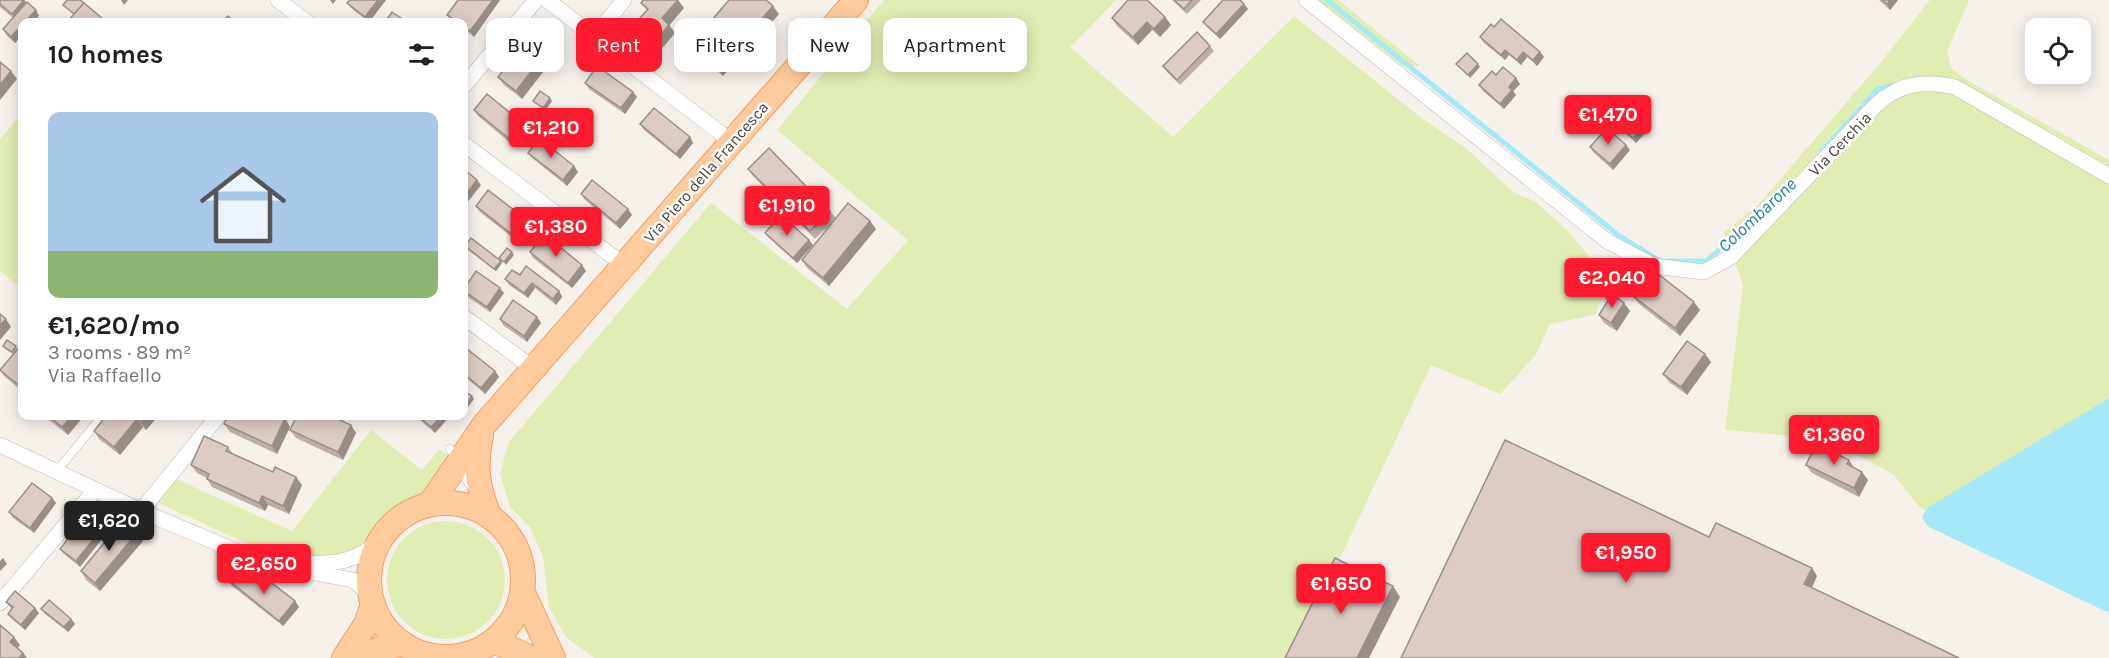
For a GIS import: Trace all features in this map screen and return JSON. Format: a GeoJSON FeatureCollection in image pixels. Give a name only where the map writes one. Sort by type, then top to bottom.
{"type":"FeatureCollection","features":[{"type":"Feature","properties":{"kind":"main road","name":"Via Piero della Francesca"},"geometry":{"type":"LineString","coordinates":[[430,504],[454,456],[534,369],[856,0]]}},
{"type":"Feature","properties":{"kind":"main road","name":"Via Piero della Francesca"},"geometry":{"type":"LineString","coordinates":[[484,425],[477,454],[485,505]]}},
{"type":"Feature","properties":{"kind":"main road"},"geometry":{"type":"LineString","coordinates":[[362,658],[379,649],[414,652],[437,657],[459,657],[482,650],[509,626],[523,593],[524,573],[516,547],[485,505],[430,504],[405,515],[380,541],[369,578],[372,599],[380,620],[414,652]]}},
{"type":"Feature","properties":{"kind":"main road"},"geometry":{"type":"LineString","coordinates":[[523,593],[553,658]]}},
{"type":"Feature","properties":{"kind":"main road"},"geometry":{"type":"LineString","coordinates":[[344,658],[366,624],[372,599]]}},
{"type":"Feature","properties":{"kind":"main road"},"geometry":{"type":"LineString","coordinates":[[482,650],[531,658]]}},
{"type":"Feature","properties":{"kind":"street"},"geometry":{"type":"LineString","coordinates":[[278,0],[302,18]]}},
{"type":"Feature","properties":{"kind":"street"},"geometry":{"type":"LineString","coordinates":[[468,81],[536,0]]}},
{"type":"Feature","properties":{"kind":"street"},"geometry":{"type":"LineString","coordinates":[[547,0],[576,22]]}},
{"type":"Feature","properties":{"kind":"street"},"geometry":{"type":"LineString","coordinates":[[610,18],[624,0]]}},
{"type":"Feature","properties":{"kind":"street","name":"Via Cerchia"},"geometry":{"type":"LineString","coordinates":[[1306,0],[1607,241],[1654,266],[1704,272],[1731,257],[1876,105],[1889,93],[1905,86],[1938,83],[1955,87],[2109,176]]}},
{"type":"Feature","properties":{"kind":"street"},"geometry":{"type":"LineString","coordinates":[[642,72],[732,142]]}},
{"type":"Feature","properties":{"kind":"street"},"geometry":{"type":"LineString","coordinates":[[468,147],[624,265]]}},
{"type":"Feature","properties":{"kind":"street"},"geometry":{"type":"LineString","coordinates":[[468,319],[534,369]]}},
{"type":"Feature","properties":{"kind":"street"},"geometry":{"type":"LineString","coordinates":[[141,511],[215,420]]}},
{"type":"Feature","properties":{"kind":"street"},"geometry":{"type":"LineString","coordinates":[[0,445],[141,511],[267,564],[353,580],[372,599]]}},
{"type":"Feature","properties":{"kind":"street"},"geometry":{"type":"LineString","coordinates":[[0,603],[95,490]]}},
{"type":"Feature","properties":{"kind":"street"},"geometry":{"type":"LineString","coordinates":[[267,564],[350,560],[365,553],[380,541]]}},
{"type":"Feature","properties":{"kind":"lane"},"geometry":{"type":"LineString","coordinates":[[56,472],[99,420]]}},
{"type":"Feature","properties":{"kind":"lane"},"geometry":{"type":"LineString","coordinates":[[454,456],[468,484],[485,505]]}},
{"type":"Feature","properties":{"kind":"green space"},"geometry":{"type":"Polygon","coordinates":[[[884,0],[1116,0],[1070,47],[1173,137],[1294,16],[1419,116],[1467,149],[1513,192],[1536,202],[1569,232],[1610,282],[1595,315],[1550,324],[1535,356],[1500,394],[1431,365],[1293,658],[594,658],[566,637],[549,607],[543,557],[530,527],[510,507],[500,474],[509,442],[711,203],[847,309],[908,240],[777,130],[825,72],[871,72],[871,18],[869,18],[884,0]]]}},
{"type":"Feature","properties":{"kind":"green space"},"geometry":{"type":"Polygon","coordinates":[[[1318,0],[1338,0],[1420,66],[1403,66],[1318,0]]]}},
{"type":"Feature","properties":{"kind":"green space"},"geometry":{"type":"Polygon","coordinates":[[[1930,0],[1969,0],[1947,51],[1951,68],[1967,80],[2109,160],[2109,599],[1919,507],[1894,475],[1829,439],[1725,430],[1743,285],[1724,232],[1758,205],[1881,62],[1930,0]]]}},
{"type":"Feature","properties":{"kind":"green space"},"geometry":{"type":"Polygon","coordinates":[[[18,118],[18,286],[0,271],[0,139],[18,118]]]}},
{"type":"Feature","properties":{"kind":"green space"},"geometry":{"type":"Polygon","coordinates":[[[371,430],[422,470],[440,449],[451,458],[429,488],[389,512],[360,547],[348,554],[306,558],[270,554],[156,502],[176,479],[292,531],[371,430]]]}},
{"type":"Feature","properties":{"kind":"green space"},"geometry":{"type":"Polygon","coordinates":[[[446,521],[469,525],[488,538],[501,557],[505,580],[501,603],[488,622],[469,635],[446,639],[423,635],[404,622],[391,603],[387,580],[391,557],[404,538],[423,525],[446,521]]]}},
{"type":"Feature","properties":{"kind":"water"},"geometry":{"type":"Polygon","coordinates":[[[2109,398],[2109,613],[1929,527],[1922,518],[1927,508],[2109,398]]]}},
{"type":"Feature","properties":{"kind":"building"},"geometry":{"type":"Polygon","coordinates":[[[0,0],[24,0],[12,14],[0,4],[0,0]]]}},
{"type":"Feature","properties":{"kind":"building"},"geometry":{"type":"Polygon","coordinates":[[[67,0],[80,0],[84,3],[74,14],[63,5],[67,0]]]}},
{"type":"Feature","properties":{"kind":"building"},"geometry":{"type":"Polygon","coordinates":[[[350,0],[378,0],[365,17],[347,3],[350,0]]]}},
{"type":"Feature","properties":{"kind":"building"},"geometry":{"type":"Polygon","coordinates":[[[458,0],[493,0],[470,31],[468,18],[452,18],[447,15],[458,0]]]}},
{"type":"Feature","properties":{"kind":"building"},"geometry":{"type":"Polygon","coordinates":[[[643,0],[678,0],[662,18],[640,18],[648,9],[641,3],[643,0]]]}},
{"type":"Feature","properties":{"kind":"building"},"geometry":{"type":"Polygon","coordinates":[[[729,0],[766,0],[773,6],[762,18],[714,18],[729,0]]]}},
{"type":"Feature","properties":{"kind":"building"},"geometry":{"type":"Polygon","coordinates":[[[1128,0],[1147,0],[1165,17],[1154,29],[1147,22],[1133,37],[1112,18],[1128,0]]]}},
{"type":"Feature","properties":{"kind":"building"},"geometry":{"type":"Polygon","coordinates":[[[1174,0],[1192,0],[1184,9],[1174,0]]]}},
{"type":"Feature","properties":{"kind":"building"},"geometry":{"type":"Polygon","coordinates":[[[1223,0],[1240,0],[1244,4],[1216,34],[1203,22],[1223,0]]]}},
{"type":"Feature","properties":{"kind":"building"},"geometry":{"type":"Polygon","coordinates":[[[27,2],[36,10],[29,18],[18,18],[18,29],[11,37],[3,29],[27,2]]]}},
{"type":"Feature","properties":{"kind":"building"},"geometry":{"type":"Polygon","coordinates":[[[84,3],[102,18],[71,18],[84,3]]]}},
{"type":"Feature","properties":{"kind":"building"},"geometry":{"type":"Polygon","coordinates":[[[392,12],[401,18],[388,18],[392,12]]]}},
{"type":"Feature","properties":{"kind":"building"},"geometry":{"type":"Polygon","coordinates":[[[662,18],[669,25],[662,33],[662,18]]]}},
{"type":"Feature","properties":{"kind":"building"},"geometry":{"type":"Polygon","coordinates":[[[1501,19],[1540,52],[1533,60],[1523,52],[1517,60],[1505,50],[1501,55],[1480,37],[1491,24],[1494,27],[1501,19]]]}},
{"type":"Feature","properties":{"kind":"building"},"geometry":{"type":"Polygon","coordinates":[[[1197,32],[1210,46],[1177,80],[1163,66],[1197,32]]]}},
{"type":"Feature","properties":{"kind":"building"},"geometry":{"type":"Polygon","coordinates":[[[1467,53],[1478,64],[1468,75],[1456,64],[1467,53]]]}},
{"type":"Feature","properties":{"kind":"building"},"geometry":{"type":"Polygon","coordinates":[[[0,62],[11,71],[0,85],[0,62]]]}},
{"type":"Feature","properties":{"kind":"building"},"geometry":{"type":"Polygon","coordinates":[[[1503,67],[1516,78],[1509,87],[1512,90],[1500,104],[1479,85],[1492,71],[1496,75],[1503,67]]]}},
{"type":"Feature","properties":{"kind":"building"},"geometry":{"type":"Polygon","coordinates":[[[502,72],[531,72],[516,91],[498,77],[502,72]]]}},
{"type":"Feature","properties":{"kind":"building"},"geometry":{"type":"Polygon","coordinates":[[[593,72],[605,72],[633,92],[621,108],[585,83],[593,72]]]}},
{"type":"Feature","properties":{"kind":"building"},"geometry":{"type":"Polygon","coordinates":[[[540,91],[550,98],[543,108],[533,101],[540,91]]]}},
{"type":"Feature","properties":{"kind":"building"},"geometry":{"type":"Polygon","coordinates":[[[487,94],[525,125],[512,141],[474,110],[487,94]]]}},
{"type":"Feature","properties":{"kind":"building"},"geometry":{"type":"Polygon","coordinates":[[[654,108],[690,137],[676,154],[640,124],[654,108]]]}},
{"type":"Feature","properties":{"kind":"building"},"geometry":{"type":"Polygon","coordinates":[[[1626,112],[1643,126],[1633,138],[1616,123],[1626,112]]]}},
{"type":"Feature","properties":{"kind":"building"},"geometry":{"type":"Polygon","coordinates":[[[557,113],[564,118],[555,130],[548,125],[557,113]]]}},
{"type":"Feature","properties":{"kind":"building"},"geometry":{"type":"Polygon","coordinates":[[[1607,128],[1626,145],[1610,164],[1590,147],[1607,128]]]}},
{"type":"Feature","properties":{"kind":"building"},"geometry":{"type":"Polygon","coordinates":[[[539,138],[574,166],[563,180],[528,153],[539,138]]]}},
{"type":"Feature","properties":{"kind":"building"},"geometry":{"type":"Polygon","coordinates":[[[769,148],[830,211],[810,231],[748,169],[769,148]]]}},
{"type":"Feature","properties":{"kind":"building"},"geometry":{"type":"Polygon","coordinates":[[[468,172],[477,180],[468,192],[468,172]]]}},
{"type":"Feature","properties":{"kind":"building"},"geometry":{"type":"Polygon","coordinates":[[[592,180],[628,209],[616,223],[581,194],[592,180]]]}},
{"type":"Feature","properties":{"kind":"building"},"geometry":{"type":"Polygon","coordinates":[[[488,190],[528,221],[515,237],[476,206],[488,190]]]}},
{"type":"Feature","properties":{"kind":"building"},"geometry":{"type":"Polygon","coordinates":[[[848,203],[870,221],[823,278],[802,260],[848,203]]]}},
{"type":"Feature","properties":{"kind":"building"},"geometry":{"type":"Polygon","coordinates":[[[781,215],[809,240],[793,258],[765,233],[781,215]]]}},
{"type":"Feature","properties":{"kind":"building"},"geometry":{"type":"Polygon","coordinates":[[[544,234],[582,265],[568,283],[530,252],[544,234]]]}},
{"type":"Feature","properties":{"kind":"building"},"geometry":{"type":"Polygon","coordinates":[[[471,238],[501,261],[494,269],[468,248],[471,238]]]}},
{"type":"Feature","properties":{"kind":"building"},"geometry":{"type":"Polygon","coordinates":[[[507,248],[512,252],[504,262],[499,258],[507,248]]]}},
{"type":"Feature","properties":{"kind":"building"},"geometry":{"type":"Polygon","coordinates":[[[526,266],[559,291],[553,299],[532,283],[524,293],[505,279],[512,270],[520,275],[526,266]]]}},
{"type":"Feature","properties":{"kind":"building"},"geometry":{"type":"Polygon","coordinates":[[[1653,270],[1694,302],[1675,328],[1633,296],[1653,270]]]}},
{"type":"Feature","properties":{"kind":"building"},"geometry":{"type":"Polygon","coordinates":[[[476,271],[500,288],[487,307],[468,294],[468,283],[476,271]]]}},
{"type":"Feature","properties":{"kind":"building"},"geometry":{"type":"Polygon","coordinates":[[[1612,294],[1624,303],[1611,323],[1599,315],[1612,294]]]}},
{"type":"Feature","properties":{"kind":"building"},"geometry":{"type":"Polygon","coordinates":[[[513,300],[537,317],[524,336],[500,319],[513,300]]]}},
{"type":"Feature","properties":{"kind":"building"},"geometry":{"type":"Polygon","coordinates":[[[0,314],[6,319],[0,325],[0,314]]]}},
{"type":"Feature","properties":{"kind":"building"},"geometry":{"type":"Polygon","coordinates":[[[7,340],[16,346],[12,352],[3,346],[7,340]]]}},
{"type":"Feature","properties":{"kind":"building"},"geometry":{"type":"Polygon","coordinates":[[[1687,341],[1705,354],[1681,387],[1663,374],[1687,341]]]}},
{"type":"Feature","properties":{"kind":"building"},"geometry":{"type":"Polygon","coordinates":[[[18,349],[18,385],[0,370],[18,349]]]}},
{"type":"Feature","properties":{"kind":"building"},"geometry":{"type":"Polygon","coordinates":[[[468,350],[495,371],[481,388],[468,377],[468,350]]]}},
{"type":"Feature","properties":{"kind":"building"},"geometry":{"type":"Polygon","coordinates":[[[53,420],[68,420],[62,427],[53,420]]]}},
{"type":"Feature","properties":{"kind":"building"},"geometry":{"type":"Polygon","coordinates":[[[103,420],[136,420],[114,447],[94,431],[103,420]]]}},
{"type":"Feature","properties":{"kind":"building"},"geometry":{"type":"Polygon","coordinates":[[[226,420],[284,420],[272,446],[224,424],[226,420]]]}},
{"type":"Feature","properties":{"kind":"building"},"geometry":{"type":"Polygon","coordinates":[[[295,420],[340,420],[351,425],[338,452],[290,430],[295,420]]]}},
{"type":"Feature","properties":{"kind":"building"},"geometry":{"type":"Polygon","coordinates":[[[423,420],[438,420],[431,427],[423,420]]]}},
{"type":"Feature","properties":{"kind":"building"},"geometry":{"type":"Polygon","coordinates":[[[204,436],[228,447],[226,451],[273,472],[275,467],[296,477],[283,506],[262,496],[259,503],[207,479],[209,474],[191,465],[204,436]]]}},
{"type":"Feature","properties":{"kind":"building"},"geometry":{"type":"Polygon","coordinates":[[[1505,440],[1709,537],[1716,523],[1812,568],[1804,584],[1959,658],[1401,658],[1505,440]]]}},
{"type":"Feature","properties":{"kind":"building"},"geometry":{"type":"Polygon","coordinates":[[[1816,444],[1849,460],[1847,464],[1862,472],[1854,488],[1806,465],[1816,444]]]}},
{"type":"Feature","properties":{"kind":"building"},"geometry":{"type":"Polygon","coordinates":[[[32,483],[52,498],[30,528],[9,512],[32,483]]]}},
{"type":"Feature","properties":{"kind":"building"},"geometry":{"type":"Polygon","coordinates":[[[87,513],[104,526],[76,561],[60,549],[87,513]]]}},
{"type":"Feature","properties":{"kind":"building"},"geometry":{"type":"Polygon","coordinates":[[[122,521],[137,533],[95,583],[81,571],[122,521]]]}},
{"type":"Feature","properties":{"kind":"building"},"geometry":{"type":"Polygon","coordinates":[[[1335,558],[1393,586],[1357,658],[1285,658],[1335,558]]]}},
{"type":"Feature","properties":{"kind":"building"},"geometry":{"type":"Polygon","coordinates":[[[235,572],[273,584],[295,601],[279,621],[228,580],[235,572]]]}},
{"type":"Feature","properties":{"kind":"building"},"geometry":{"type":"Polygon","coordinates":[[[15,591],[35,608],[21,625],[8,614],[13,607],[6,602],[15,591]]]}},
{"type":"Feature","properties":{"kind":"building"},"geometry":{"type":"Polygon","coordinates":[[[49,600],[71,619],[64,627],[41,609],[49,600]]]}},
{"type":"Feature","properties":{"kind":"building"},"geometry":{"type":"Polygon","coordinates":[[[0,625],[14,637],[10,642],[23,653],[19,658],[0,658],[0,625]]]}},
{"type":"Feature","properties":{"kind":"waterway","name":"Colombarone"},"geometry":{"type":"LineString","coordinates":[[1327,0],[1617,234],[1660,261],[1706,261],[1759,217]]}},
{"type":"Feature","properties":{"kind":"waterway","name":"Colombarone"},"geometry":{"type":"LineString","coordinates":[[1821,152],[1878,89],[1895,85]]}}]}
